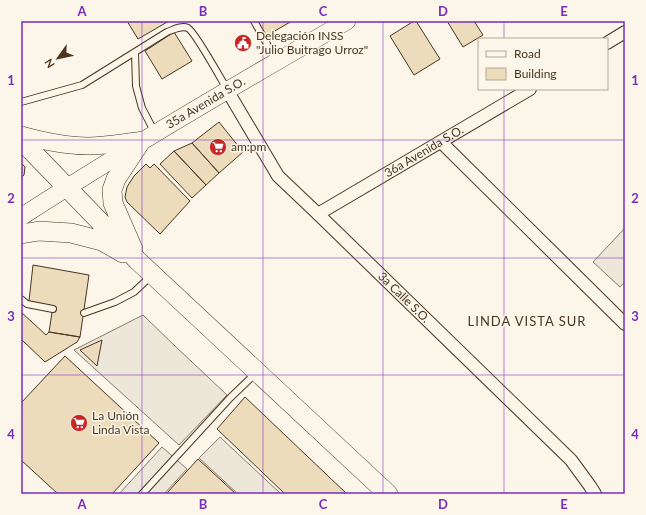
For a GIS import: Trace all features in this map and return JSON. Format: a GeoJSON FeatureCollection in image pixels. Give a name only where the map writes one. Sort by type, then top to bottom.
{"type":"FeatureCollection","features":[{"type":"Feature","properties":{"kind":"main road","name":"35a Avenida S.O."},"geometry":{"type":"LineString","coordinates":[[21,217],[148,137],[277,62],[342,22]]}},
{"type":"Feature","properties":{"kind":"main road"},"geometry":{"type":"LineString","coordinates":[[21,135],[62,144],[88,146],[148,137]]}},
{"type":"Feature","properties":{"kind":"main road"},"geometry":{"type":"LineString","coordinates":[[137,260],[113,203],[112,190],[116,179],[148,137]]}},
{"type":"Feature","properties":{"kind":"main road"},"geometry":{"type":"LineString","coordinates":[[21,140],[152,275],[257,372],[382,492]]}},
{"type":"Feature","properties":{"kind":"main road"},"geometry":{"type":"LineString","coordinates":[[21,234],[38,231],[70,233],[102,241],[137,260]]}},
{"type":"Feature","properties":{"kind":"street"},"geometry":{"type":"LineString","coordinates":[[608,42],[625,32]]}},
{"type":"Feature","properties":{"kind":"street","name":"3a Calle S.O."},"geometry":{"type":"LineString","coordinates":[[227,90],[278,176],[571,460],[595,494]]}},
{"type":"Feature","properties":{"kind":"street","name":"36a Avenida S.O."},"geometry":{"type":"LineString","coordinates":[[318,214],[528,90]]}},
{"type":"Feature","properties":{"kind":"street"},"geometry":{"type":"LineString","coordinates":[[441,142],[625,324]]}},
{"type":"Feature","properties":{"kind":"lane"},"geometry":{"type":"LineString","coordinates":[[254,21],[277,62]]}},
{"type":"Feature","properties":{"kind":"lane"},"geometry":{"type":"LineString","coordinates":[[21,102],[82,85],[167,32],[184,28],[189,29],[196,37],[227,90]]}},
{"type":"Feature","properties":{"kind":"lane"},"geometry":{"type":"LineString","coordinates":[[135,52],[136,86],[148,137]]}},
{"type":"Feature","properties":{"kind":"lane"},"geometry":{"type":"LineString","coordinates":[[84,313],[115,302],[134,292],[152,275]]}},
{"type":"Feature","properties":{"kind":"lane"},"geometry":{"type":"LineString","coordinates":[[21,299],[27,304],[52,309]]}},
{"type":"Feature","properties":{"kind":"lane"},"geometry":{"type":"LineString","coordinates":[[142,494],[225,404],[257,372]]}},
{"type":"Feature","properties":{"kind":"shaded area"},"geometry":{"type":"Polygon","coordinates":[[[625,228],[625,282],[620,287],[593,262],[625,228]]]}},
{"type":"Feature","properties":{"kind":"shaded area"},"geometry":{"type":"Polygon","coordinates":[[[143,315],[227,395],[179,445],[74,350],[143,315]]]}},
{"type":"Feature","properties":{"kind":"shaded area"},"geometry":{"type":"Polygon","coordinates":[[[220,437],[281,494],[238,494],[199,458],[220,437]]]}},
{"type":"Feature","properties":{"kind":"shaded area"},"geometry":{"type":"Polygon","coordinates":[[[162,447],[187,469],[164,494],[119,494],[162,447]]]}},
{"type":"Feature","properties":{"kind":"building"},"geometry":{"type":"Polygon","coordinates":[[[127,21],[169,21],[138,39],[127,21]]]}},
{"type":"Feature","properties":{"kind":"building"},"geometry":{"type":"Polygon","coordinates":[[[257,21],[292,21],[266,36],[257,21]]]}},
{"type":"Feature","properties":{"kind":"building"},"geometry":{"type":"Polygon","coordinates":[[[416,21],[440,59],[414,75],[390,36],[416,21]]]}},
{"type":"Feature","properties":{"kind":"building"},"geometry":{"type":"Polygon","coordinates":[[[447,21],[474,21],[483,35],[463,47],[447,21]]]}},
{"type":"Feature","properties":{"kind":"building"},"geometry":{"type":"Polygon","coordinates":[[[174,32],[192,61],[162,79],[145,51],[174,32]]]}},
{"type":"Feature","properties":{"kind":"building","name":"am:pm"},"geometry":{"type":"Polygon","coordinates":[[[219,122],[243,152],[219,173],[192,143],[219,122]]]}},
{"type":"Feature","properties":{"kind":"building"},"geometry":{"type":"Polygon","coordinates":[[[192,143],[219,173],[206,185],[174,151],[192,143]]]}},
{"type":"Feature","properties":{"kind":"building"},"geometry":{"type":"Polygon","coordinates":[[[174,151],[206,185],[192,198],[160,164],[174,151]]]}},
{"type":"Feature","properties":{"kind":"building"},"geometry":{"type":"Polygon","coordinates":[[[21,163],[25,167],[24,175],[21,178],[21,163]]]}},
{"type":"Feature","properties":{"kind":"building"},"geometry":{"type":"Polygon","coordinates":[[[146,164],[150,168],[154,164],[190,201],[160,234],[127,202],[125,197],[127,187],[134,176],[146,164]]]}},
{"type":"Feature","properties":{"kind":"building"},"geometry":{"type":"Polygon","coordinates":[[[33,265],[89,275],[80,337],[49,332],[53,306],[29,301],[33,265]]]}},
{"type":"Feature","properties":{"kind":"building"},"geometry":{"type":"Polygon","coordinates":[[[21,312],[46,335],[49,332],[80,337],[77,342],[45,362],[21,339],[21,312]]]}},
{"type":"Feature","properties":{"kind":"building"},"geometry":{"type":"Polygon","coordinates":[[[102,340],[97,366],[80,350],[102,340]]]}},
{"type":"Feature","properties":{"kind":"building","name":"La Unión Linda Vista"},"geometry":{"type":"Polygon","coordinates":[[[65,356],[159,443],[112,494],[58,494],[21,460],[21,403],[65,356]]]}},
{"type":"Feature","properties":{"kind":"building"},"geometry":{"type":"Polygon","coordinates":[[[245,397],[347,494],[285,494],[217,429],[245,397]]]}},
{"type":"Feature","properties":{"kind":"building"},"geometry":{"type":"Polygon","coordinates":[[[198,459],[236,494],[166,494],[198,459]]]}},
{"type":"Feature","properties":{"kind":"place","name":"Delegación INSS \"Julio Buitrago Urroz\""},"geometry":{"type":"Point","coordinates":[243,43]}},
{"type":"Feature","properties":{"kind":"place","name":"am:pm"},"geometry":{"type":"Point","coordinates":[218,147]}},
{"type":"Feature","properties":{"kind":"place","name":"La Unión Linda Vista"},"geometry":{"type":"Point","coordinates":[79,423]}},
{"type":"Feature","properties":{"kind":"district","name":"LINDA VISTA SUR"},"geometry":{"type":"Point","coordinates":[527,321]}}]}
